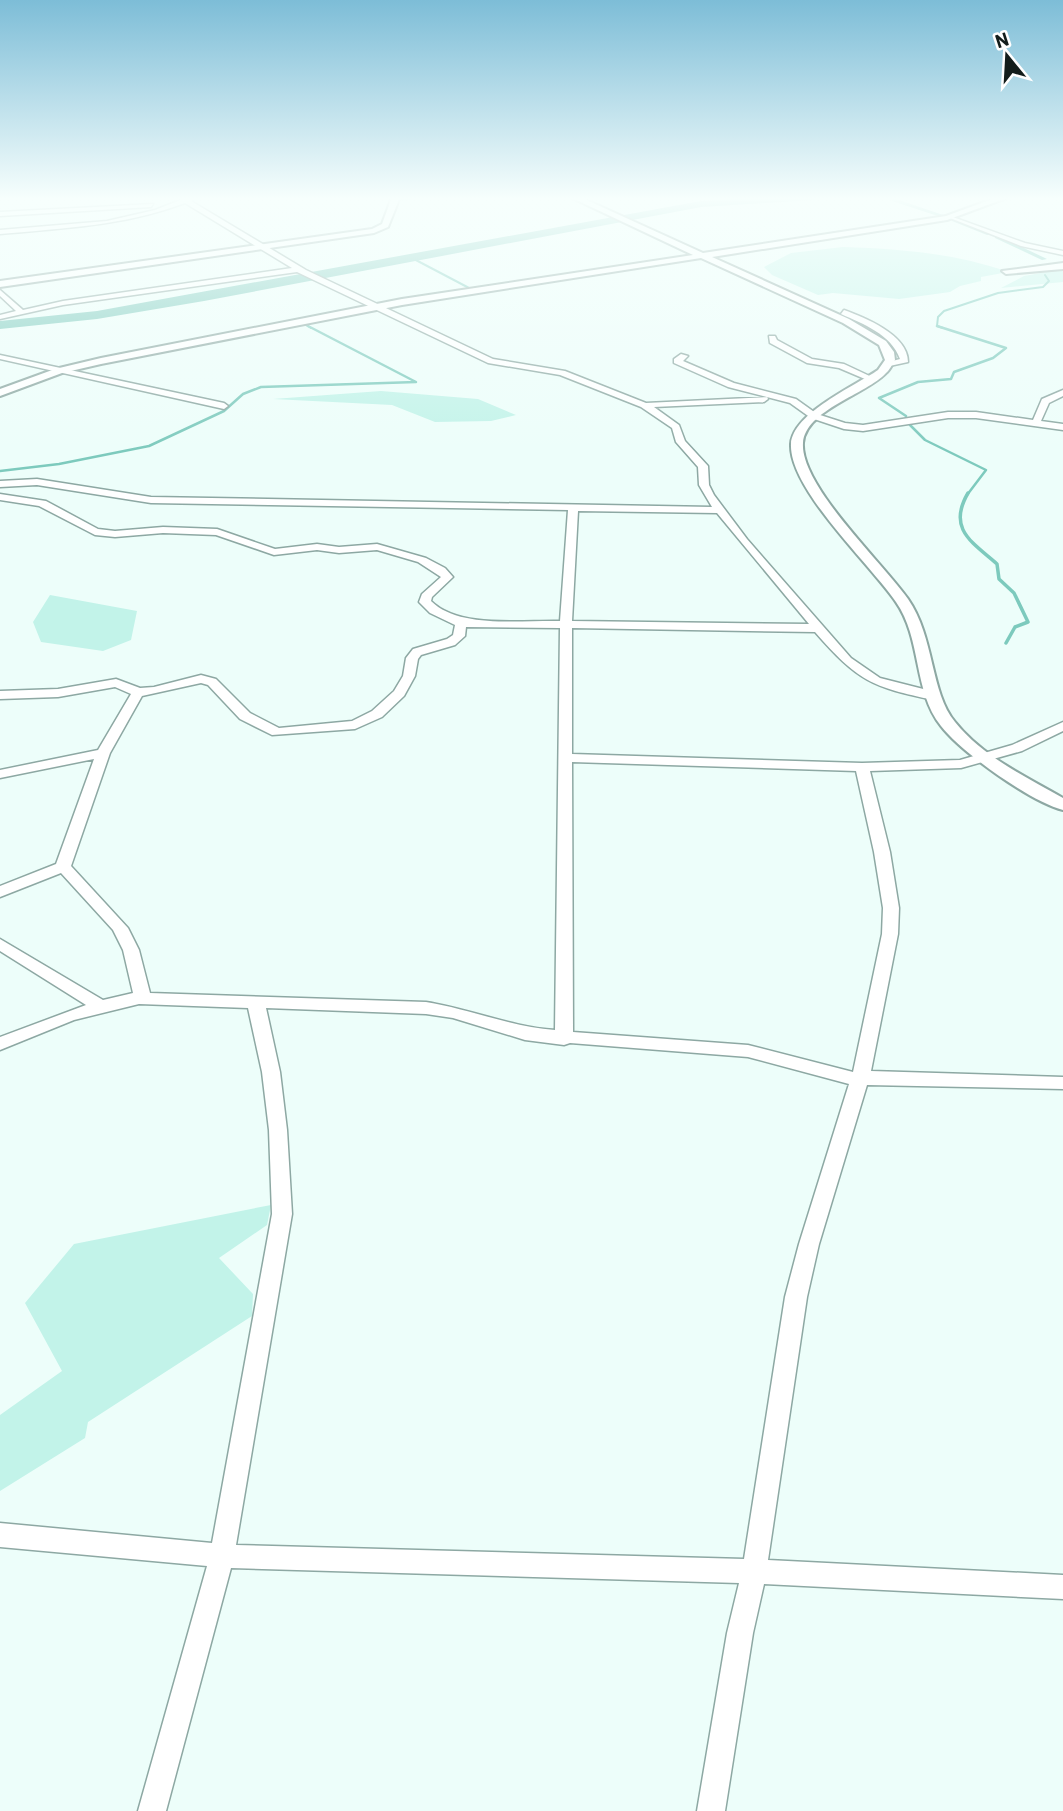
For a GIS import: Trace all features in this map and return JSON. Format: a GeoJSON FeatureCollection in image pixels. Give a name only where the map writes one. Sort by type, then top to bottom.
{"type":"FeatureCollection","features":[{"type":"Feature","properties":{"kind":"street"},"geometry":{"type":"LineString","coordinates":[[0,284],[18,282]]}},
{"type":"Feature","properties":{"kind":"street"},"geometry":{"type":"LineString","coordinates":[[0,317],[63,303],[223,282]]}},
{"type":"Feature","properties":{"kind":"street"},"geometry":{"type":"LineString","coordinates":[[323,282],[491,361],[562,373],[662,414],[676,427],[681,442],[703,466],[705,490],[743,541],[846,661],[876,681],[909,692],[934,696]]}},
{"type":"Feature","properties":{"kind":"street"},"geometry":{"type":"LineString","coordinates":[[0,393],[59,371],[377,307],[535,282]]}},
{"type":"Feature","properties":{"kind":"street"},"geometry":{"type":"LineString","coordinates":[[759,282],[867,333],[887,349],[890,355],[888,365]]}},
{"type":"Feature","properties":{"kind":"street"},"geometry":{"type":"LineString","coordinates":[[0,292],[21,312]]}},
{"type":"Feature","properties":{"kind":"street"},"geometry":{"type":"LineString","coordinates":[[844,312],[893,340],[905,360],[888,365],[872,379],[814,416],[801,431],[796,442],[800,464],[827,509],[893,586],[907,608],[919,631],[934,696],[946,721],[985,757],[1063,805]]}},
{"type":"Feature","properties":{"kind":"street"},"geometry":{"type":"LineString","coordinates":[[772,338],[810,361],[841,366],[872,379]]}},
{"type":"Feature","properties":{"kind":"street"},"geometry":{"type":"LineString","coordinates":[[684,356],[677,361],[745,389],[784,398],[814,416],[855,428],[948,415],[976,415],[1063,427]]}},
{"type":"Feature","properties":{"kind":"street"},"geometry":{"type":"LineString","coordinates":[[0,357],[224,406]]}},
{"type":"Feature","properties":{"kind":"street"},"geometry":{"type":"LineString","coordinates":[[1036,423],[1045,401],[1063,393]]}},
{"type":"Feature","properties":{"kind":"street"},"geometry":{"type":"LineString","coordinates":[[644,405],[784,398]]}},
{"type":"Feature","properties":{"kind":"street"},"geometry":{"type":"LineString","coordinates":[[0,484],[37,482],[151,500],[722,510]]}},
{"type":"Feature","properties":{"kind":"street"},"geometry":{"type":"LineString","coordinates":[[0,497],[42,503],[94,532],[217,532],[274,552],[317,547],[339,550],[377,547],[422,560],[441,570],[447,577],[426,596],[425,602],[434,611],[461,623],[817,628]]}},
{"type":"Feature","properties":{"kind":"street"},"geometry":{"type":"LineString","coordinates":[[564,1038],[566,624],[573,508]]}},
{"type":"Feature","properties":{"kind":"street"},"geometry":{"type":"LineString","coordinates":[[0,695],[58,693],[117,683],[138,692],[154,691],[201,679],[212,682],[245,716],[278,732],[355,725],[377,714],[399,693],[409,676],[412,658],[416,652],[451,642],[459,636],[461,623]]}},
{"type":"Feature","properties":{"kind":"street"},"geometry":{"type":"LineString","coordinates":[[0,892],[63,867],[103,753],[138,692]]}},
{"type":"Feature","properties":{"kind":"street"},"geometry":{"type":"LineString","coordinates":[[565,758],[862,767],[961,764],[1017,747],[1063,726]]}},
{"type":"Feature","properties":{"kind":"street"},"geometry":{"type":"LineString","coordinates":[[0,774],[103,753]]}},
{"type":"Feature","properties":{"kind":"street"},"geometry":{"type":"LineString","coordinates":[[711,1811],[740,1633],[754,1572],[796,1297],[809,1244],[859,1078],[890,934],[891,908],[882,852],[862,767]]}},
{"type":"Feature","properties":{"kind":"street"},"geometry":{"type":"LineString","coordinates":[[63,867],[120,928],[131,950],[143,998]]}},
{"type":"Feature","properties":{"kind":"street"},"geometry":{"type":"LineString","coordinates":[[0,944],[99,1005]]}},
{"type":"Feature","properties":{"kind":"street"},"geometry":{"type":"LineString","coordinates":[[0,1044],[38,1026],[99,1005],[143,998],[426,1008],[454,1012],[525,1034],[748,1051],[859,1078],[1063,1083]]}},
{"type":"Feature","properties":{"kind":"street"},"geometry":{"type":"LineString","coordinates":[[152,1811],[222,1556],[282,1214],[278,1130],[271,1072],[256,1003]]}},
{"type":"Feature","properties":{"kind":"street"},"geometry":{"type":"LineString","coordinates":[[0,1535],[222,1556],[754,1572],[1063,1587]]}},
{"type":"Feature","properties":{"kind":"green space"},"geometry":{"type":"Polygon","coordinates":[[[787,282],[979,282],[960,286],[950,292],[899,299],[833,293],[818,295],[787,282]]]}},
{"type":"Feature","properties":{"kind":"green space"},"geometry":{"type":"Polygon","coordinates":[[[1013,282],[1063,282],[1063,282],[1001,288],[1013,282]]]}},
{"type":"Feature","properties":{"kind":"green space"},"geometry":{"type":"Polygon","coordinates":[[[381,391],[478,399],[516,415],[491,421],[435,422],[392,405],[273,399],[381,391]]]}},
{"type":"Feature","properties":{"kind":"green space"},"geometry":{"type":"Polygon","coordinates":[[[50,595],[137,611],[131,640],[103,651],[41,642],[33,622],[50,595]]]}},
{"type":"Feature","properties":{"kind":"green space"},"geometry":{"type":"Polygon","coordinates":[[[271,1205],[267,1225],[219,1258],[253,1294],[252,1316],[88,1422],[85,1438],[0,1491],[0,1415],[62,1371],[25,1303],[74,1244],[271,1205]]]}},
{"type":"Feature","properties":{"kind":"waterway"},"geometry":{"type":"LineString","coordinates":[[0,325],[97,315],[287,282]]}},
{"type":"Feature","properties":{"kind":"waterway"},"geometry":{"type":"LineString","coordinates":[[457,282],[471,289]]}},
{"type":"Feature","properties":{"kind":"waterway"},"geometry":{"type":"LineString","coordinates":[[937,326],[938,317],[944,311],[998,293],[1043,287],[1048,282]]}},
{"type":"Feature","properties":{"kind":"waterway"},"geometry":{"type":"LineString","coordinates":[[307,323],[304,324],[311,328]]}},
{"type":"Feature","properties":{"kind":"waterway"},"geometry":{"type":"LineString","coordinates":[[0,471],[59,464],[149,446],[224,411],[243,394],[261,387],[416,382],[308,326]]}},
{"type":"Feature","properties":{"kind":"waterway"},"geometry":{"type":"LineString","coordinates":[[906,416],[879,398],[918,382],[951,379],[954,372],[993,358],[1006,348],[937,326]]}},
{"type":"Feature","properties":{"kind":"waterway"},"geometry":{"type":"LineString","coordinates":[[937,326],[943,328]]}},
{"type":"Feature","properties":{"kind":"waterway"},"geometry":{"type":"LineString","coordinates":[[910,425],[925,440],[986,470],[967,495]]}},
{"type":"Feature","properties":{"kind":"waterway"},"geometry":{"type":"LineString","coordinates":[[967,495],[960,516],[965,534],[997,564],[999,579],[1014,593],[1028,622],[1015,627],[1006,643]]}}]}
